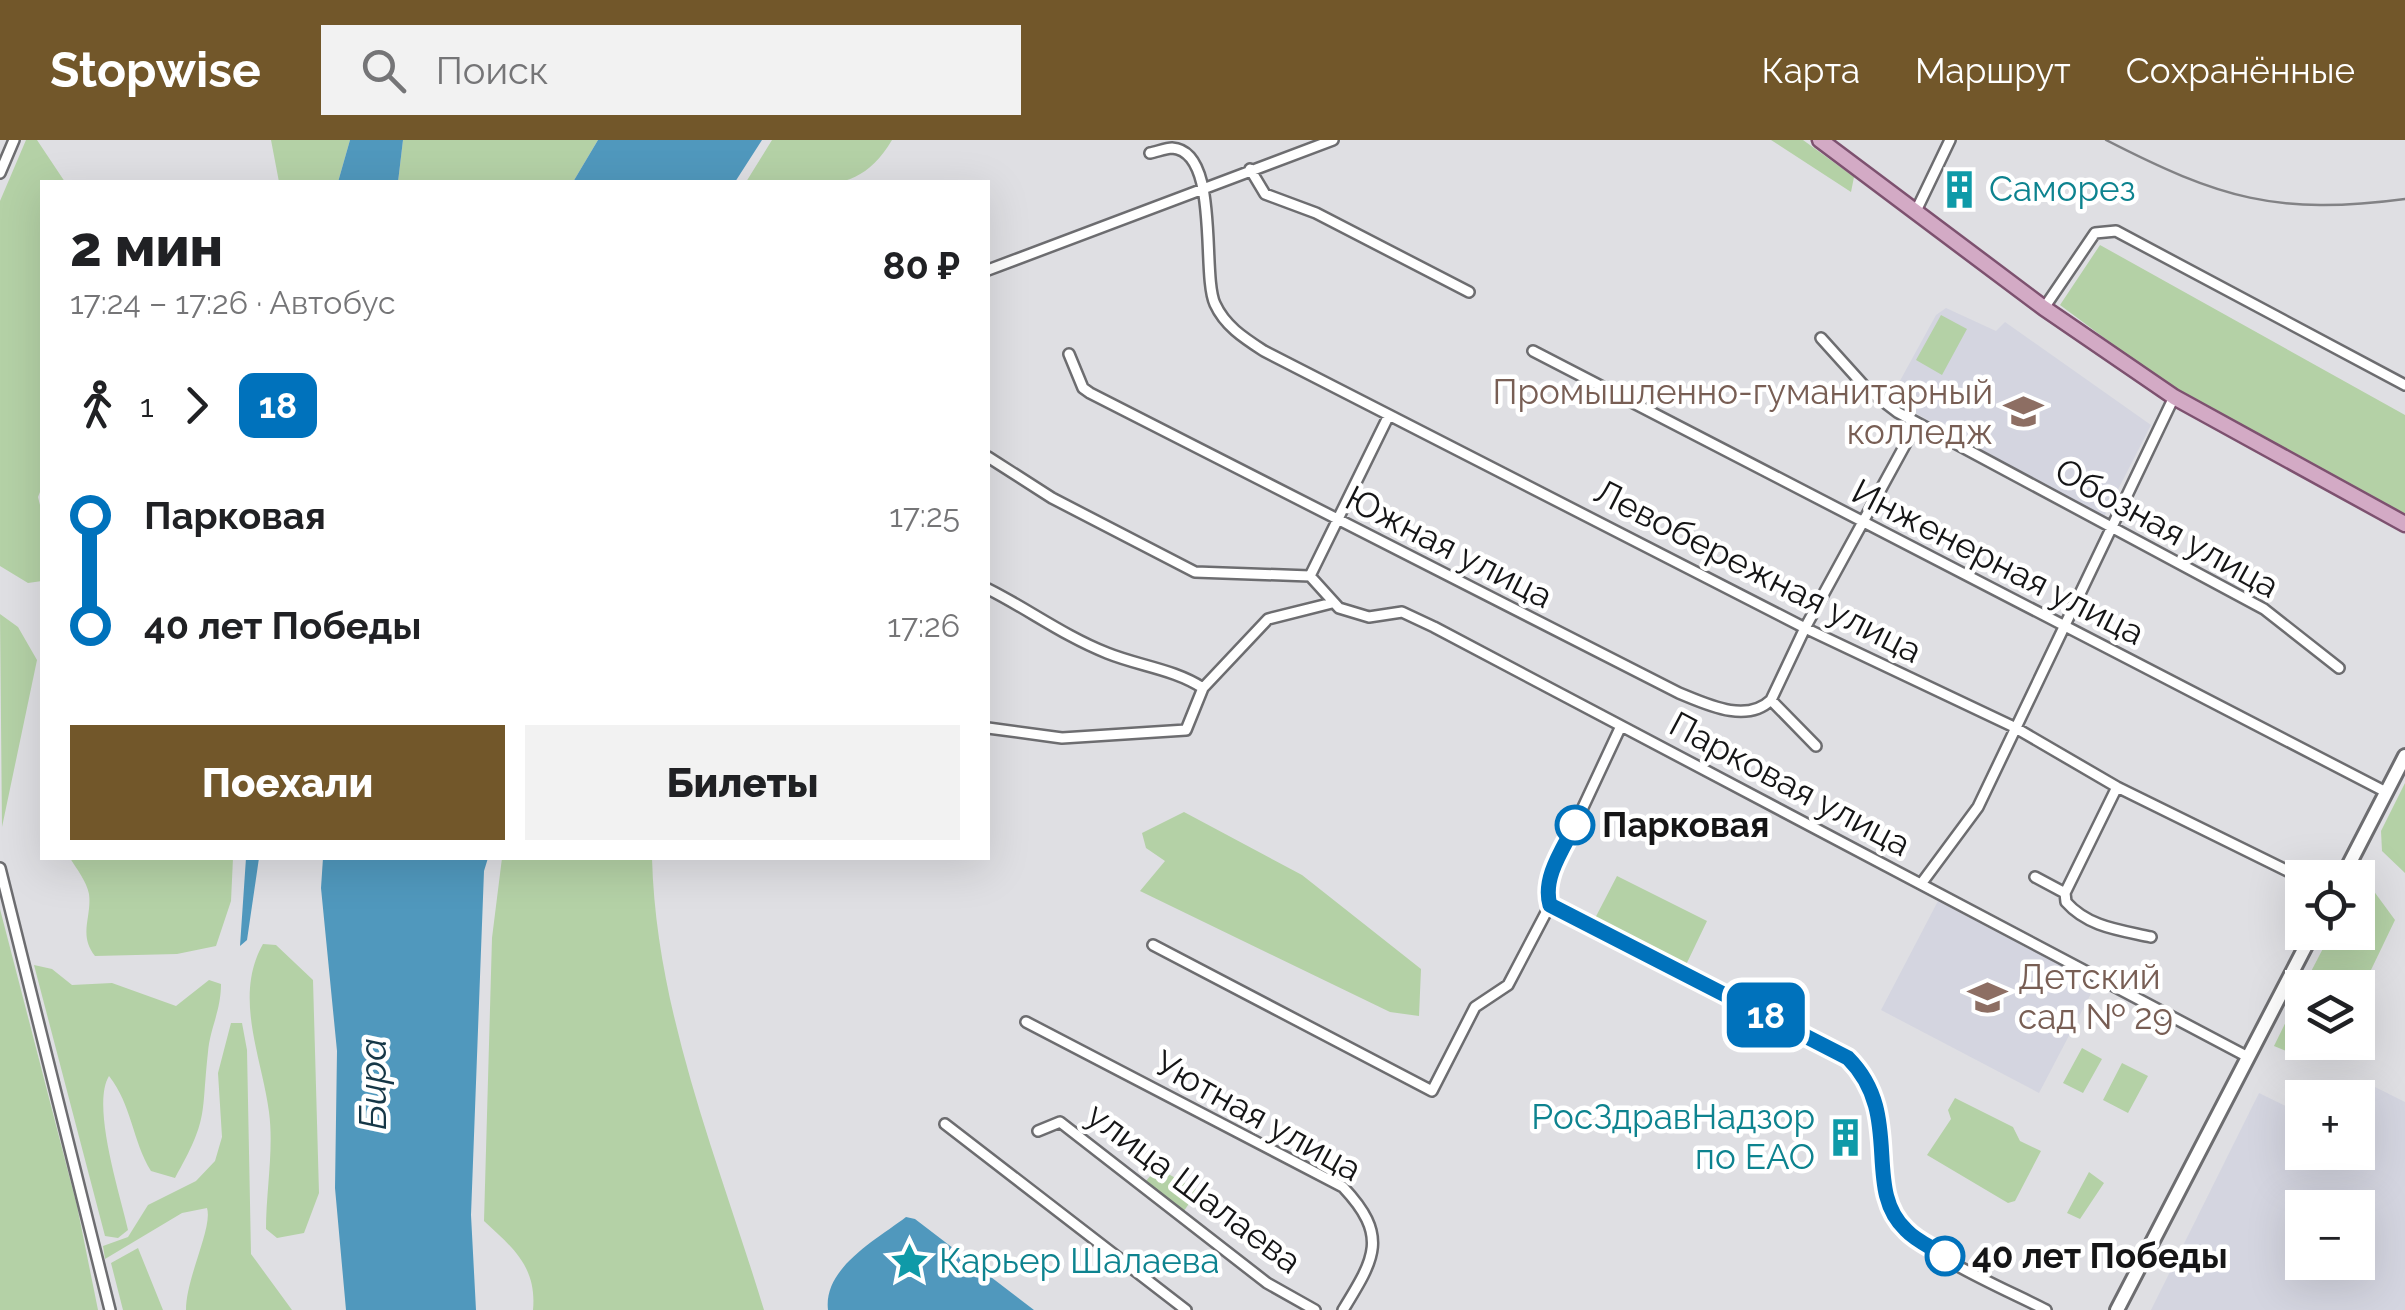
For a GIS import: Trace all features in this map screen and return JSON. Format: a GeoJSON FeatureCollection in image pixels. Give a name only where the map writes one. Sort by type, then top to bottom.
{"type":"FeatureCollection","features":[{"type":"Feature","properties":{"kind":"main road"},"geometry":{"type":"LineString","coordinates":[[1820,140],[2044,308],[2174,397],[2405,524]]}},
{"type":"Feature","properties":{"kind":"main road"},"geometry":{"type":"LineString","coordinates":[[2351,860],[2405,756]]}},
{"type":"Feature","properties":{"kind":"main road"},"geometry":{"type":"LineString","coordinates":[[2117,1310],[2304,950]]}},
{"type":"Feature","properties":{"kind":"street"},"geometry":{"type":"LineString","coordinates":[[0,173],[14,140]]}},
{"type":"Feature","properties":{"kind":"street"},"geometry":{"type":"LineString","coordinates":[[990,269],[1332,140]]}},
{"type":"Feature","properties":{"kind":"street"},"geometry":{"type":"LineString","coordinates":[[1916,211],[1950,140]]}},
{"type":"Feature","properties":{"kind":"street"},"geometry":{"type":"LineString","coordinates":[[1150,153],[1174,148],[1184,153],[1206,190]]}},
{"type":"Feature","properties":{"kind":"street"},"geometry":{"type":"LineString","coordinates":[[1250,169],[1265,194],[1316,213],[1469,292]]}},
{"type":"Feature","properties":{"kind":"street","name":"Левобережная улица"},"geometry":{"type":"LineString","coordinates":[[1206,190],[1208,278],[1223,318],[1264,352],[1805,628],[2014,727],[2117,787],[2285,870]]}},
{"type":"Feature","properties":{"kind":"street"},"geometry":{"type":"LineString","coordinates":[[2044,308],[2095,233],[2116,231],[2405,385]]}},
{"type":"Feature","properties":{"kind":"street","name":"Обозная улица"},"geometry":{"type":"LineString","coordinates":[[1822,338],[1867,389],[1917,423],[2264,609],[2339,668]]}},
{"type":"Feature","properties":{"kind":"street","name":"Инженерная улица"},"geometry":{"type":"LineString","coordinates":[[1533,351],[2386,792]]}},
{"type":"Feature","properties":{"kind":"street","name":"Южная улица"},"geometry":{"type":"LineString","coordinates":[[1070,354],[1082,388],[1090,393],[1679,693],[1752,712],[1771,700]]}},
{"type":"Feature","properties":{"kind":"street"},"geometry":{"type":"LineString","coordinates":[[1922,884],[1978,807],[2174,397]]}},
{"type":"Feature","properties":{"kind":"street"},"geometry":{"type":"LineString","coordinates":[[1310,576],[1388,415]]}},
{"type":"Feature","properties":{"kind":"street"},"geometry":{"type":"LineString","coordinates":[[1816,746],[1771,700],[1805,628],[1917,423]]}},
{"type":"Feature","properties":{"kind":"street"},"geometry":{"type":"LineString","coordinates":[[990,458],[1052,498],[1195,572],[1310,576],[1332,603],[1268,618],[1203,688],[1186,730],[1062,738],[990,728]]}},
{"type":"Feature","properties":{"kind":"street"},"geometry":{"type":"LineString","coordinates":[[990,590],[1079,641],[1108,654],[1183,675],[1203,688]]}},
{"type":"Feature","properties":{"kind":"street","name":"Парковая улица"},"geometry":{"type":"LineString","coordinates":[[1332,603],[1369,617],[1402,612],[2248,1057]]}},
{"type":"Feature","properties":{"kind":"street"},"geometry":{"type":"LineString","coordinates":[[1153,946],[1432,1091],[1475,1007],[1508,985],[1550,905],[1546,891],[1550,878],[1621,726]]}},
{"type":"Feature","properties":{"kind":"street"},"geometry":{"type":"LineString","coordinates":[[2117,787],[2065,893],[2066,902],[2081,915],[2117,932],[2150,937]]}},
{"type":"Feature","properties":{"kind":"street"},"geometry":{"type":"LineString","coordinates":[[0,868],[110,1310]]}},
{"type":"Feature","properties":{"kind":"street"},"geometry":{"type":"LineString","coordinates":[[2035,877],[2065,893]]}},
{"type":"Feature","properties":{"kind":"street"},"geometry":{"type":"LineString","coordinates":[[1550,905],[1848,1058],[1865,1075],[1880,1112],[1887,1199],[1906,1231],[2046,1310]]}},
{"type":"Feature","properties":{"kind":"street","name":"Уютная улица"},"geometry":{"type":"LineString","coordinates":[[1026,1022],[1343,1187],[1368,1214],[1374,1236],[1372,1263],[1344,1310]]}},
{"type":"Feature","properties":{"kind":"street","name":"улица Шалаева"},"geometry":{"type":"LineString","coordinates":[[1038,1131],[1060,1122],[1267,1283],[1315,1310]]}},
{"type":"Feature","properties":{"kind":"street"},"geometry":{"type":"LineString","coordinates":[[945,1124],[1186,1310]]}},
{"type":"Feature","properties":{"kind":"shaded area","name":"Промышленно-гуманитарный колледж"},"geometry":{"type":"Polygon","coordinates":[[[1946,308],[1996,331],[2005,322],[2151,425],[2104,517],[1890,399],[1936,315],[1946,308]]]}},
{"type":"Feature","properties":{"kind":"shaded area","name":"Детский сад № 29"},"geometry":{"type":"Polygon","coordinates":[[[1938,901],[2096,984],[2039,1093],[1881,1010],[1938,901]]]}},
{"type":"Feature","properties":{"kind":"shaded area"},"geometry":{"type":"Polygon","coordinates":[[[2375,1087],[2405,1102],[2405,1310],[2151,1310],[2259,1093],[2285,1106],[2285,1170],[2375,1170],[2375,1087]]]}},
{"type":"Feature","properties":{"kind":"green space"},"geometry":{"type":"Polygon","coordinates":[[[26,140],[37,140],[64,180],[40,180],[40,581],[28,583],[0,566],[0,201],[26,140]]]}},
{"type":"Feature","properties":{"kind":"green space"},"geometry":{"type":"Polygon","coordinates":[[[271,140],[350,140],[339,180],[279,180],[271,140]]]}},
{"type":"Feature","properties":{"kind":"green space"},"geometry":{"type":"Polygon","coordinates":[[[403,140],[598,140],[574,180],[398,180],[403,140]]]}},
{"type":"Feature","properties":{"kind":"green space"},"geometry":{"type":"Polygon","coordinates":[[[772,140],[892,140],[878,159],[847,180],[747,180],[772,140]]]}},
{"type":"Feature","properties":{"kind":"green space"},"geometry":{"type":"Polygon","coordinates":[[[1771,140],[1803,140],[1854,177],[1851,192],[1771,140]]]}},
{"type":"Feature","properties":{"kind":"green space"},"geometry":{"type":"Polygon","coordinates":[[[2100,245],[2405,415],[2405,515],[2177,392],[2060,305],[2100,245]]]}},
{"type":"Feature","properties":{"kind":"green space"},"geometry":{"type":"Polygon","coordinates":[[[1941,315],[1967,329],[1942,375],[1916,360],[1941,315]]]}},
{"type":"Feature","properties":{"kind":"green space"},"geometry":{"type":"Polygon","coordinates":[[[0,614],[18,627],[37,660],[2,827],[0,614]]]}},
{"type":"Feature","properties":{"kind":"green space"},"geometry":{"type":"Polygon","coordinates":[[[2405,783],[2405,873],[2382,851],[2381,831],[2405,783]]]}},
{"type":"Feature","properties":{"kind":"green space"},"geometry":{"type":"Polygon","coordinates":[[[1184,812],[1302,875],[1421,969],[1419,1016],[1390,1012],[1140,891],[1165,861],[1146,848],[1142,833],[1184,812]]]}},
{"type":"Feature","properties":{"kind":"green space"},"geometry":{"type":"Polygon","coordinates":[[[71,860],[233,860],[231,901],[216,946],[177,954],[95,956],[87,941],[89,902],[84,880],[71,860]]]}},
{"type":"Feature","properties":{"kind":"green space"},"geometry":{"type":"Polygon","coordinates":[[[502,860],[652,860],[656,916],[677,1030],[764,1310],[533,1310],[527,1270],[484,1221],[492,938],[502,860]]]}},
{"type":"Feature","properties":{"kind":"green space"},"geometry":{"type":"Polygon","coordinates":[[[1617,876],[1707,921],[1684,969],[1591,926],[1617,876]]]}},
{"type":"Feature","properties":{"kind":"green space"},"geometry":{"type":"Polygon","coordinates":[[[2375,893],[2395,920],[2371,970],[2312,970],[2322,950],[2375,950],[2375,893]]]}},
{"type":"Feature","properties":{"kind":"green space"},"geometry":{"type":"Polygon","coordinates":[[[0,909],[77,1206],[98,1310],[0,1310],[0,909]]]}},
{"type":"Feature","properties":{"kind":"green space"},"geometry":{"type":"Polygon","coordinates":[[[263,944],[276,945],[313,980],[319,1193],[304,1233],[277,1238],[266,1229],[270,1126],[250,1006],[254,964],[263,944]]]}},
{"type":"Feature","properties":{"kind":"green space"},"geometry":{"type":"Polygon","coordinates":[[[34,965],[52,969],[72,985],[112,983],[176,1006],[209,980],[221,984],[209,1043],[202,1116],[194,1142],[175,1178],[151,1171],[123,1099],[109,1076],[104,1089],[105,1128],[128,1230],[118,1238],[105,1236],[34,965]]]}},
{"type":"Feature","properties":{"kind":"green space"},"geometry":{"type":"Polygon","coordinates":[[[231,1023],[242,1023],[247,1050],[251,1254],[292,1310],[186,1310],[206,1228],[207,1208],[182,1213],[105,1259],[103,1246],[128,1237],[148,1205],[196,1181],[215,1161],[222,1137],[218,1073],[231,1023]]]}},
{"type":"Feature","properties":{"kind":"green space"},"geometry":{"type":"Polygon","coordinates":[[[2285,1024],[2285,1051],[2274,1046],[2285,1024]]]}},
{"type":"Feature","properties":{"kind":"green space"},"geometry":{"type":"Polygon","coordinates":[[[2082,1048],[2102,1059],[2083,1093],[2063,1083],[2082,1048]]]}},
{"type":"Feature","properties":{"kind":"green space"},"geometry":{"type":"Polygon","coordinates":[[[2122,1063],[2148,1076],[2128,1113],[2103,1100],[2122,1063]]]}},
{"type":"Feature","properties":{"kind":"green space"},"geometry":{"type":"Polygon","coordinates":[[[1955,1098],[2013,1127],[2020,1141],[2041,1151],[2015,1201],[2008,1203],[1927,1155],[1951,1119],[1948,1110],[1955,1098]]]}},
{"type":"Feature","properties":{"kind":"green space"},"geometry":{"type":"Polygon","coordinates":[[[1157,1168],[1198,1190],[1184,1211],[1146,1181],[1157,1168]]]}},
{"type":"Feature","properties":{"kind":"green space"},"geometry":{"type":"Polygon","coordinates":[[[2089,1172],[2104,1183],[2080,1219],[2067,1213],[2089,1172]]]}},
{"type":"Feature","properties":{"kind":"green space"},"geometry":{"type":"Polygon","coordinates":[[[138,1248],[163,1310],[123,1310],[111,1263],[138,1248]]]}},
{"type":"Feature","properties":{"kind":"water"},"geometry":{"type":"Polygon","coordinates":[[[350,140],[403,140],[398,180],[339,180],[350,140]]]}},
{"type":"Feature","properties":{"kind":"water"},"geometry":{"type":"Polygon","coordinates":[[[598,140],[762,140],[736,180],[574,180],[598,140]]]}},
{"type":"Feature","properties":{"kind":"water"},"geometry":{"type":"Polygon","coordinates":[[[246,860],[259,860],[247,940],[240,946],[246,860]]]}},
{"type":"Feature","properties":{"kind":"water","name":"Бира"},"geometry":{"type":"Polygon","coordinates":[[[323,860],[487,860],[471,1215],[476,1310],[346,1310],[335,1188],[337,1051],[321,888],[323,860]]]}},
{"type":"Feature","properties":{"kind":"water","name":"Карьер Шалаева"},"geometry":{"type":"Polygon","coordinates":[[[906,1217],[915,1219],[1034,1310],[828,1310],[834,1281],[843,1268],[906,1217]]]}},
{"type":"Feature","properties":{"kind":"railway"},"geometry":{"type":"LineString","coordinates":[[2106,140],[2182,176],[2250,198],[2320,205],[2405,199]]}},
{"type":"Feature","properties":{"kind":"bus line","name":"18"},"geometry":{"type":"LineString","coordinates":[[1575,825],[1550,878],[1546,891],[1550,905],[1848,1058],[1865,1075],[1880,1112],[1883,1172],[1890,1209],[1906,1231],[1945,1256]]}},
{"type":"Feature","properties":{"kind":"place","name":"Саморез"},"geometry":{"type":"Point","coordinates":[1959,189]}},
{"type":"Feature","properties":{"kind":"place","name":"Промышленно-гуманитарный колледж"},"geometry":{"type":"Point","coordinates":[2023,412]}},
{"type":"Feature","properties":{"kind":"place","name":"Парковая"},"geometry":{"type":"Point","coordinates":[1575,825]}},
{"type":"Feature","properties":{"kind":"place","name":"Детский сад № 29"},"geometry":{"type":"Point","coordinates":[1988,997]}},
{"type":"Feature","properties":{"kind":"place","name":"РосЗдравНадзор по ЕАО"},"geometry":{"type":"Point","coordinates":[1845,1137]}},
{"type":"Feature","properties":{"kind":"place","name":"40 лет Победы"},"geometry":{"type":"Point","coordinates":[1945,1256]}},
{"type":"Feature","properties":{"kind":"place","name":"Карьер Шалаева"},"geometry":{"type":"Point","coordinates":[909,1261]}}]}
